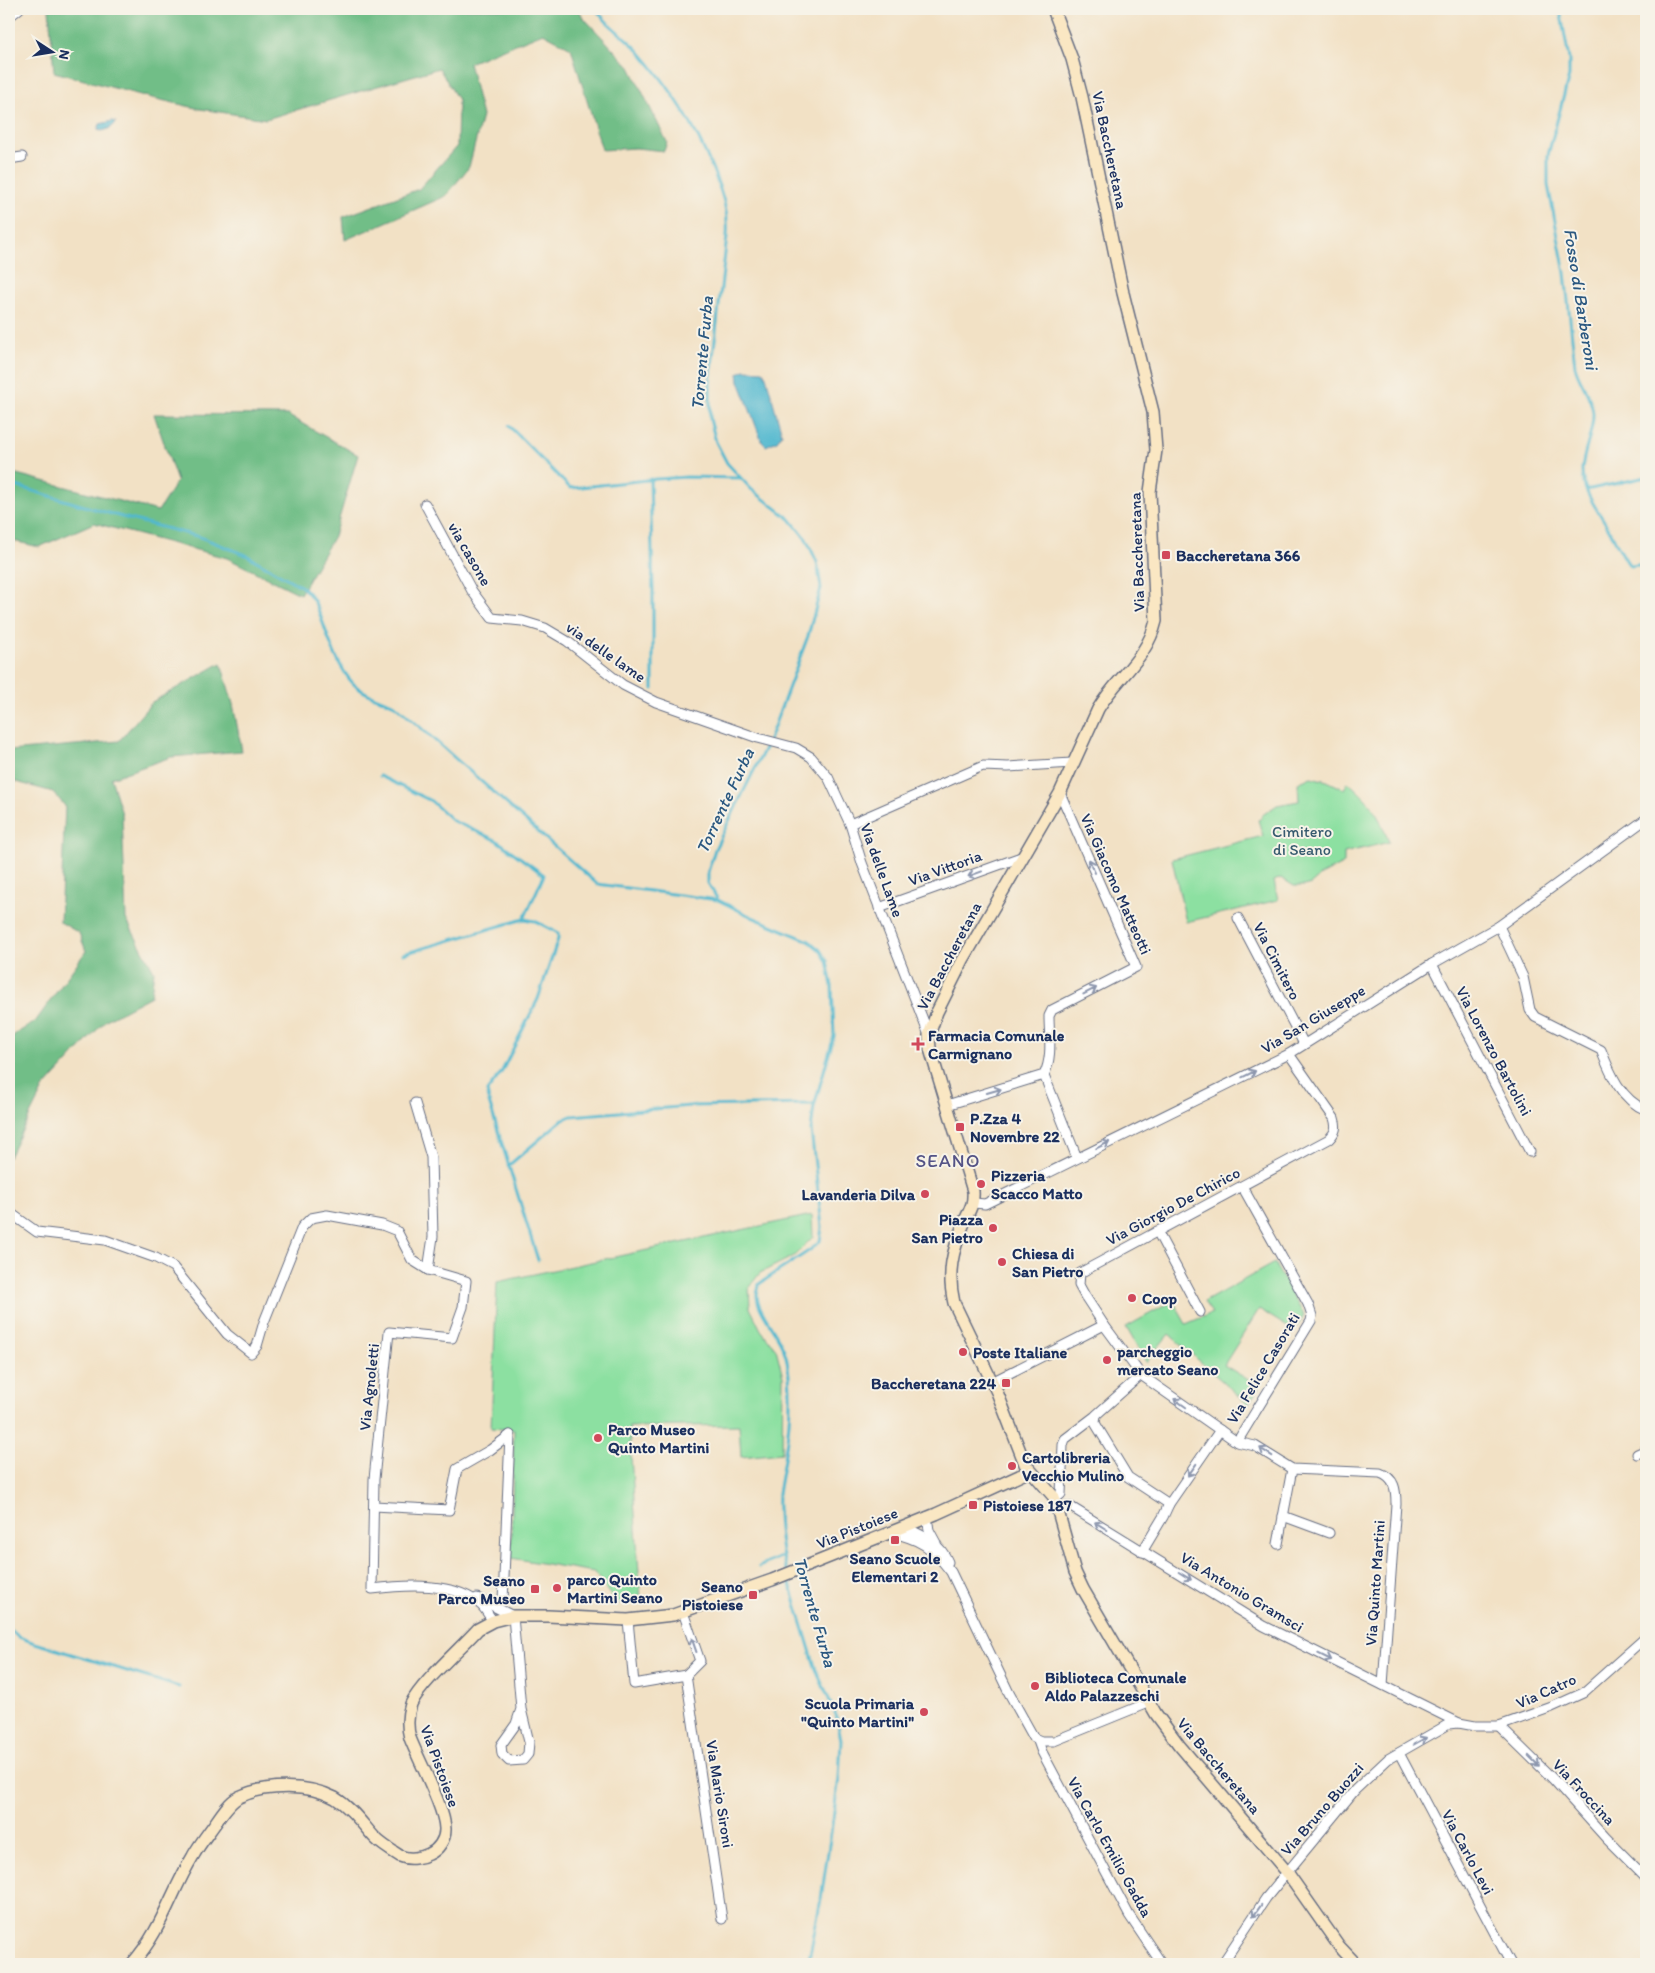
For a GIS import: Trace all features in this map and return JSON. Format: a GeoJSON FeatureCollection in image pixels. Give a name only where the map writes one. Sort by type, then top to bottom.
{"type":"FeatureCollection","features":[{"type":"Feature","properties":{"kind":"street"},"geometry":{"type":"LineString","coordinates":[[9,17],[19,9]]}},
{"type":"Feature","properties":{"kind":"street","name":"Via Baccheretana"},"geometry":{"type":"LineString","coordinates":[[1053,9],[1072,59],[1082,97],[1123,293],[1153,412],[1156,450],[1150,492],[1156,621],[1153,633],[1142,654],[1105,696],[1072,763],[1060,793],[1021,857],[963,960],[937,1012],[929,1035],[930,1049],[977,1204],[964,1222],[954,1249],[950,1274],[951,1289],[954,1303],[992,1382],[1026,1464],[1056,1503],[1070,1555],[1083,1589],[1150,1702],[1179,1745],[1287,1872],[1339,1946],[1356,1964]]}},
{"type":"Feature","properties":{"kind":"street"},"geometry":{"type":"LineString","coordinates":[[9,159],[22,156]]}},
{"type":"Feature","properties":{"kind":"street","name":"via casone"},"geometry":{"type":"LineString","coordinates":[[425,504],[472,591],[492,618]]}},
{"type":"Feature","properties":{"kind":"street","name":"via delle lame"},"geometry":{"type":"LineString","coordinates":[[492,618],[522,621],[545,628],[567,641],[623,685],[656,702],[776,743]]}},
{"type":"Feature","properties":{"kind":"street","name":"Via delle Lame"},"geometry":{"type":"LineString","coordinates":[[776,743],[805,752],[828,777],[850,824],[862,863],[929,1035]]}},
{"type":"Feature","properties":{"kind":"street"},"geometry":{"type":"LineString","coordinates":[[850,824],[983,766],[1008,767],[1072,763]]}},
{"type":"Feature","properties":{"kind":"street","name":"Via Giacomo Matteotti"},"geometry":{"type":"LineString","coordinates":[[1044,1075],[1050,1058],[1049,1016],[1052,1010],[1136,967],[1060,793]]}},
{"type":"Feature","properties":{"kind":"street","name":"Via San Giuseppe"},"geometry":{"type":"LineString","coordinates":[[977,1204],[985,1204],[1289,1054],[1432,964],[1499,926],[1646,819]]}},
{"type":"Feature","properties":{"kind":"street","name":"Via Vittoria"},"geometry":{"type":"LineString","coordinates":[[880,908],[1021,857]]}},
{"type":"Feature","properties":{"kind":"street","name":"Via Cimitero"},"geometry":{"type":"LineString","coordinates":[[1238,918],[1304,1044]]}},
{"type":"Feature","properties":{"kind":"street"},"geometry":{"type":"LineString","coordinates":[[1499,926],[1523,977],[1530,1010],[1535,1017],[1601,1050],[1616,1084],[1639,1107],[1646,1110]]}},
{"type":"Feature","properties":{"kind":"street","name":"Via Lorenzo Bartolini"},"geometry":{"type":"LineString","coordinates":[[1432,964],[1530,1152]]}},
{"type":"Feature","properties":{"kind":"street","name":"Via Giorgio De Chirico"},"geometry":{"type":"LineString","coordinates":[[1220,1430],[1141,1376],[1104,1325],[1079,1285],[1080,1273],[1329,1139],[1335,1134],[1334,1118],[1289,1054]]}},
{"type":"Feature","properties":{"kind":"street"},"geometry":{"type":"LineString","coordinates":[[947,1105],[1044,1075],[1077,1158]]}},
{"type":"Feature","properties":{"kind":"street"},"geometry":{"type":"LineString","coordinates":[[9,1212],[37,1232],[105,1240],[156,1258],[173,1267],[227,1334],[251,1353],[257,1346],[264,1322],[302,1227],[311,1218],[327,1215],[382,1225],[397,1232],[412,1260],[428,1270],[433,1237],[431,1157],[415,1103]]}},
{"type":"Feature","properties":{"kind":"street","name":"Via Felice Casorati"},"geometry":{"type":"LineString","coordinates":[[1220,1430],[1237,1442],[1311,1321],[1312,1316],[1308,1304],[1242,1186]]}},
{"type":"Feature","properties":{"kind":"street"},"geometry":{"type":"LineString","coordinates":[[1157,1231],[1200,1312]]}},
{"type":"Feature","properties":{"kind":"street","name":"Via Agnoletti"},"geometry":{"type":"LineString","coordinates":[[428,1270],[466,1281],[463,1306],[452,1338],[389,1332],[374,1479],[372,1588],[406,1585],[436,1587],[484,1601],[513,1616]]}},
{"type":"Feature","properties":{"kind":"street"},"geometry":{"type":"LineString","coordinates":[[992,1382],[1104,1325]]}},
{"type":"Feature","properties":{"kind":"street"},"geometry":{"type":"LineString","coordinates":[[1056,1503],[1061,1494],[1063,1445],[1065,1439],[1095,1420],[1141,1376]]}},
{"type":"Feature","properties":{"kind":"street"},"geometry":{"type":"LineString","coordinates":[[1095,1420],[1128,1477],[1169,1504]]}},
{"type":"Feature","properties":{"kind":"street"},"geometry":{"type":"LineString","coordinates":[[1142,1552],[1169,1504],[1220,1430]]}},
{"type":"Feature","properties":{"kind":"street"},"geometry":{"type":"LineString","coordinates":[[374,1506],[449,1510],[457,1469],[490,1450],[510,1435],[503,1601]]}},
{"type":"Feature","properties":{"kind":"street"},"geometry":{"type":"LineString","coordinates":[[1237,1442],[1255,1446],[1292,1469],[1278,1544]]}},
{"type":"Feature","properties":{"kind":"street","name":"Via Quinto Martini"},"geometry":{"type":"LineString","coordinates":[[1292,1469],[1380,1473],[1389,1477],[1394,1484],[1396,1504],[1383,1685]]}},
{"type":"Feature","properties":{"kind":"street","name":"Via Pistoiese"},"geometry":{"type":"LineString","coordinates":[[132,1964],[145,1949],[160,1925],[192,1856],[219,1819],[238,1798],[251,1792],[288,1788],[313,1791],[335,1798],[351,1811],[377,1840],[402,1857],[415,1859],[436,1851],[442,1841],[445,1830],[442,1814],[410,1738],[407,1726],[409,1713],[414,1699],[478,1629],[493,1621],[513,1616],[628,1620],[662,1617],[683,1612],[772,1580],[890,1533],[1030,1471]]}},
{"type":"Feature","properties":{"kind":"street","name":"Via Antonio Gramsci"},"geometry":{"type":"LineString","coordinates":[[1056,1503],[1071,1507],[1264,1626],[1459,1723],[1475,1726],[1500,1726]]}},
{"type":"Feature","properties":{"kind":"street"},"geometry":{"type":"LineString","coordinates":[[1283,1516],[1329,1533]]}},
{"type":"Feature","properties":{"kind":"street","name":"Via Carlo Emilio Gadda"},"geometry":{"type":"LineString","coordinates":[[927,1517],[929,1530],[948,1560],[951,1572],[1030,1734],[1042,1741],[1042,1752],[1129,1915],[1162,1964]]}},
{"type":"Feature","properties":{"kind":"street"},"geometry":{"type":"LineString","coordinates":[[904,1527],[936,1543]]}},
{"type":"Feature","properties":{"kind":"street","name":"Via Carlo Emilio Gadda"},"geometry":{"type":"LineString","coordinates":[[890,1533],[913,1539],[930,1548],[951,1572]]}},
{"type":"Feature","properties":{"kind":"street","name":"Via Agnoletti"},"geometry":{"type":"LineString","coordinates":[[467,1596],[480,1604],[493,1621]]}},
{"type":"Feature","properties":{"kind":"street"},"geometry":{"type":"LineString","coordinates":[[628,1620],[634,1684],[686,1674],[700,1661],[683,1612]]}},
{"type":"Feature","properties":{"kind":"street"},"geometry":{"type":"LineString","coordinates":[[513,1616],[521,1710],[528,1742],[528,1754],[523,1760],[509,1761],[502,1754],[501,1745],[516,1724],[521,1710]]}},
{"type":"Feature","properties":{"kind":"street","name":"Via Catro"},"geometry":{"type":"LineString","coordinates":[[1500,1726],[1552,1707],[1583,1693],[1646,1637]]}},
{"type":"Feature","properties":{"kind":"street","name":"Via Mario Sironi"},"geometry":{"type":"LineString","coordinates":[[686,1674],[722,1919]]}},
{"type":"Feature","properties":{"kind":"street"},"geometry":{"type":"LineString","coordinates":[[1042,1741],[1060,1738],[1150,1702]]}},
{"type":"Feature","properties":{"kind":"street","name":"Via Bruno Buozzi"},"geometry":{"type":"LineString","coordinates":[[1222,1964],[1254,1914],[1355,1790],[1388,1759],[1449,1724],[1459,1723]]}},
{"type":"Feature","properties":{"kind":"street","name":"Via Froccina"},"geometry":{"type":"LineString","coordinates":[[1500,1726],[1553,1779],[1606,1838],[1646,1878]]}},
{"type":"Feature","properties":{"kind":"street","name":"Via Carlo Levi"},"geometry":{"type":"LineString","coordinates":[[1399,1753],[1511,1964]]}},
{"type":"Feature","properties":{"kind":"green space"},"geometry":{"type":"Polygon","coordinates":[[[49,9],[579,9],[582,16],[630,67],[667,142],[664,151],[636,148],[602,150],[571,48],[543,33],[469,63],[482,116],[469,167],[446,196],[345,240],[343,217],[419,189],[457,146],[458,100],[439,68],[266,119],[200,109],[54,72],[49,9]]]}},
{"type":"Feature","properties":{"kind":"green space"},"geometry":{"type":"Polygon","coordinates":[[[154,414],[287,415],[358,455],[334,536],[300,594],[227,558],[94,523],[39,547],[9,540],[9,472],[158,511],[177,481],[154,414]]]}},
{"type":"Feature","properties":{"kind":"green space"},"geometry":{"type":"Polygon","coordinates":[[[221,663],[233,704],[242,751],[171,757],[111,778],[122,814],[126,919],[154,971],[151,996],[106,1020],[43,1089],[9,1157],[9,1043],[15,1034],[35,1022],[86,951],[79,933],[60,922],[65,806],[53,792],[9,780],[9,751],[119,741],[152,702],[221,663]]]}},
{"type":"Feature","properties":{"kind":"green space","name":"Cimitero di Seano"},"geometry":{"type":"Polygon","coordinates":[[[1311,777],[1327,781],[1344,789],[1348,782],[1373,809],[1389,842],[1344,853],[1344,863],[1321,875],[1311,884],[1294,886],[1281,878],[1274,881],[1278,900],[1186,922],[1172,859],[1263,836],[1258,820],[1262,818],[1261,816],[1277,805],[1299,801],[1298,783],[1311,777]]]}},
{"type":"Feature","properties":{"kind":"green space","name":"Parco Museo Quinto Martini"},"geometry":{"type":"Polygon","coordinates":[[[812,1215],[813,1237],[794,1256],[760,1273],[749,1287],[750,1308],[761,1330],[776,1349],[783,1376],[782,1453],[741,1457],[739,1425],[629,1427],[641,1602],[616,1603],[594,1572],[511,1558],[514,1430],[491,1428],[497,1282],[812,1215]]]}},
{"type":"Feature","properties":{"kind":"green space"},"geometry":{"type":"Polygon","coordinates":[[[1274,1263],[1304,1315],[1294,1331],[1259,1309],[1224,1365],[1260,1387],[1248,1404],[1169,1334],[1146,1362],[1126,1327],[1173,1301],[1186,1324],[1212,1313],[1204,1302],[1274,1263]]]}},
{"type":"Feature","properties":{"kind":"water"},"geometry":{"type":"Polygon","coordinates":[[[116,122],[111,128],[103,131],[98,130],[100,124],[116,122]]]}},
{"type":"Feature","properties":{"kind":"water"},"geometry":{"type":"Polygon","coordinates":[[[745,370],[763,371],[766,376],[782,434],[777,441],[766,446],[762,442],[739,381],[738,373],[745,370]]]}},
{"type":"Feature","properties":{"kind":"waterway","name":"Torrente Furba"},"geometry":{"type":"LineString","coordinates":[[596,9],[605,21],[639,51],[662,79],[690,122],[713,170],[724,202],[727,218],[727,236],[710,383],[710,419],[716,442],[727,463],[751,489],[790,519],[806,539],[817,562],[821,588],[808,636],[769,740],[715,849],[708,872],[708,883],[718,900],[752,917],[809,941],[820,950],[827,961],[832,986],[834,1036],[814,1106],[811,1130],[822,1227],[820,1241],[810,1250],[759,1284],[757,1294],[761,1310],[785,1352],[789,1378],[790,1411],[778,1493],[779,1532],[786,1571]]}},
{"type":"Feature","properties":{"kind":"waterway","name":"Fosso di Barberoni"},"geometry":{"type":"LineString","coordinates":[[1560,9],[1569,59],[1569,76],[1548,155],[1548,185],[1565,273],[1575,366],[1593,413],[1592,427],[1582,470],[1584,486],[1630,566],[1646,564]]}},
{"type":"Feature","properties":{"kind":"waterway"},"geometry":{"type":"LineString","coordinates":[[509,426],[572,488],[687,477],[740,478]]}},
{"type":"Feature","properties":{"kind":"waterway"},"geometry":{"type":"LineString","coordinates":[[1586,490],[1646,477]]}},
{"type":"Feature","properties":{"kind":"waterway"},"geometry":{"type":"LineString","coordinates":[[650,479],[653,689]]}},
{"type":"Feature","properties":{"kind":"waterway"},"geometry":{"type":"LineString","coordinates":[[9,484],[122,517],[200,537],[246,555],[302,587],[315,603],[337,657],[351,682],[366,693],[395,705],[597,884],[718,900]]}},
{"type":"Feature","properties":{"kind":"waterway"},"geometry":{"type":"LineString","coordinates":[[380,776],[431,801],[453,821],[496,840],[544,875],[524,919]]}},
{"type":"Feature","properties":{"kind":"waterway"},"geometry":{"type":"LineString","coordinates":[[403,954],[524,919],[535,921],[558,933],[558,939],[538,999],[501,1073],[487,1091],[538,1260]]}},
{"type":"Feature","properties":{"kind":"waterway"},"geometry":{"type":"LineString","coordinates":[[508,1166],[562,1120],[571,1116],[690,1106],[815,1104]]}},
{"type":"Feature","properties":{"kind":"waterway"},"geometry":{"type":"LineString","coordinates":[[759,1567],[783,1556]]}},
{"type":"Feature","properties":{"kind":"waterway","name":"Torrente Furba"},"geometry":{"type":"LineString","coordinates":[[788,1577],[816,1670],[836,1715],[841,1740],[839,1778],[821,1899],[808,1964]]}},
{"type":"Feature","properties":{"kind":"waterway"},"geometry":{"type":"LineString","coordinates":[[9,1629],[19,1637],[32,1642],[179,1687]]}},
{"type":"Feature","properties":{"kind":"place","name":"Baccheretana 366"},"geometry":{"type":"Point","coordinates":[1166,555]}},
{"type":"Feature","properties":{"kind":"place","name":"Farmacia Comunale Carmignano"},"geometry":{"type":"Point","coordinates":[918,1044]}},
{"type":"Feature","properties":{"kind":"place","name":"P.Zza 4 Novembre 22"},"geometry":{"type":"Point","coordinates":[960,1127]}},
{"type":"Feature","properties":{"kind":"place","name":"Pizzeria Scacco Matto"},"geometry":{"type":"Point","coordinates":[981,1184]}},
{"type":"Feature","properties":{"kind":"place","name":"Lavanderia Dilva"},"geometry":{"type":"Point","coordinates":[925,1194]}},
{"type":"Feature","properties":{"kind":"place","name":"Piazza San Pietro"},"geometry":{"type":"Point","coordinates":[993,1228]}},
{"type":"Feature","properties":{"kind":"place","name":"Chiesa di San Pietro"},"geometry":{"type":"Point","coordinates":[1002,1262]}},
{"type":"Feature","properties":{"kind":"place","name":"Coop"},"geometry":{"type":"Point","coordinates":[1132,1298]}},
{"type":"Feature","properties":{"kind":"place","name":"Poste Italiane"},"geometry":{"type":"Point","coordinates":[963,1352]}},
{"type":"Feature","properties":{"kind":"place","name":"parcheggio mercato Seano"},"geometry":{"type":"Point","coordinates":[1107,1360]}},
{"type":"Feature","properties":{"kind":"place","name":"Baccheretana 224"},"geometry":{"type":"Point","coordinates":[1006,1383]}},
{"type":"Feature","properties":{"kind":"place","name":"Parco Museo Quinto Martini"},"geometry":{"type":"Point","coordinates":[598,1438]}},
{"type":"Feature","properties":{"kind":"place","name":"Cartolibreria Vecchio Mulino"},"geometry":{"type":"Point","coordinates":[1012,1466]}},
{"type":"Feature","properties":{"kind":"place","name":"Pistoiese 187"},"geometry":{"type":"Point","coordinates":[973,1505]}},
{"type":"Feature","properties":{"kind":"place","name":"Seano Scuole Elementari 2"},"geometry":{"type":"Point","coordinates":[895,1540]}},
{"type":"Feature","properties":{"kind":"place","name":"parco Quinto Martini Seano"},"geometry":{"type":"Point","coordinates":[557,1588]}},
{"type":"Feature","properties":{"kind":"place","name":"Seano Parco Museo"},"geometry":{"type":"Point","coordinates":[535,1589]}},
{"type":"Feature","properties":{"kind":"place","name":"Seano Pistoiese"},"geometry":{"type":"Point","coordinates":[753,1595]}},
{"type":"Feature","properties":{"kind":"place","name":"Biblioteca Comunale Aldo Palazzeschi"},"geometry":{"type":"Point","coordinates":[1035,1686]}},
{"type":"Feature","properties":{"kind":"place","name":"Scuola Primaria \"Quinto Martini\""},"geometry":{"type":"Point","coordinates":[924,1712]}},
{"type":"Feature","properties":{"kind":"district","name":"SEANO"},"geometry":{"type":"Point","coordinates":[948,1160]}}]}
